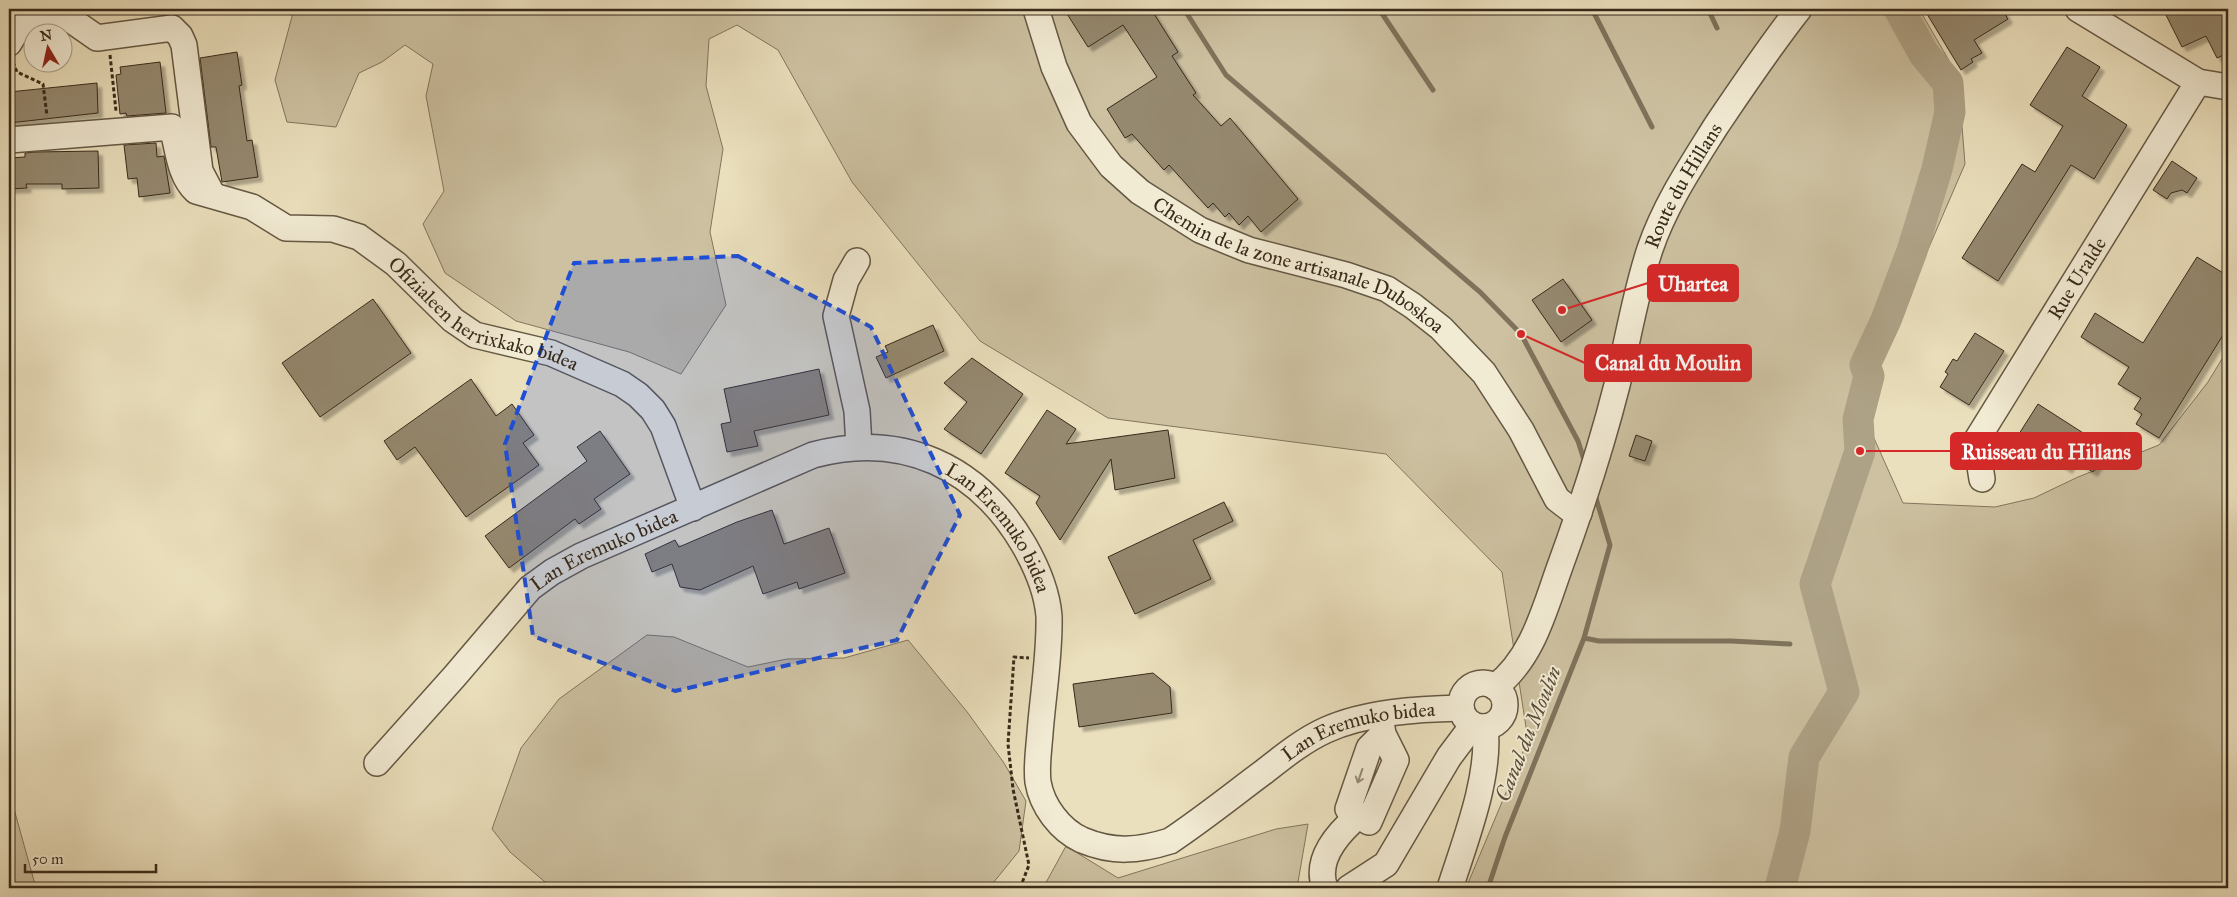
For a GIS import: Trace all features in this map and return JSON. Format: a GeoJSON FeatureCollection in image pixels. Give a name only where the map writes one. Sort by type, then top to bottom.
{"type":"FeatureCollection","features":[{"type":"Feature","properties":{"kind":"street","name":"Chemin de la zone artisanale Duboskoa"},"geometry":{"type":"LineString","coordinates":[[1036,9],[1054,67],[1079,123],[1111,166],[1140,192],[1200,230],[1250,250],[1346,275],[1387,289],[1413,306],[1442,328],[1484,373],[1521,430],[1557,499],[1579,513]]}},
{"type":"Feature","properties":{"kind":"street","name":"Route du Hillans"},"geometry":{"type":"LineString","coordinates":[[1495,687],[1506,679],[1520,662],[1538,628],[1579,513],[1607,423],[1650,248],[1677,187],[1765,51],[1799,9]]}},
{"type":"Feature","properties":{"kind":"street"},"geometry":{"type":"LineString","coordinates":[[2078,9],[2198,82],[2228,86]]}},
{"type":"Feature","properties":{"kind":"street"},"geometry":{"type":"LineString","coordinates":[[10,50],[18,28],[43,17],[64,16],[97,38],[172,28],[180,36],[184,45],[200,171],[214,197]]}},
{"type":"Feature","properties":{"kind":"street","name":"Ofizialeen herrixkako bidea"},"geometry":{"type":"LineString","coordinates":[[172,28],[172,57],[178,118],[172,127],[180,163],[190,185],[196,191],[252,207],[286,228],[333,229],[359,237],[396,264],[453,320],[475,335],[551,354],[622,384],[638,395],[653,410],[663,426],[693,508]]}},
{"type":"Feature","properties":{"kind":"street","name":"Rue Uralde"},"geometry":{"type":"LineString","coordinates":[[1982,479],[1976,441],[2198,82]]}},
{"type":"Feature","properties":{"kind":"street"},"geometry":{"type":"LineString","coordinates":[[9,140],[172,127]]}},
{"type":"Feature","properties":{"kind":"street"},"geometry":{"type":"LineString","coordinates":[[857,261],[846,280],[836,316],[857,412],[859,447]]}},
{"type":"Feature","properties":{"kind":"street","name":"Lan Eremuko bidea"},"geometry":{"type":"LineString","coordinates":[[377,762],[454,677],[530,588],[552,572],[581,556],[813,455],[839,448],[859,447],[913,454],[952,470],[972,483],[989,498],[1013,526],[1030,555],[1042,582],[1049,615],[1038,756],[1038,781],[1043,799],[1054,817],[1072,836],[1094,845],[1118,850],[1145,848],[1170,841],[1310,739],[1325,730],[1350,722],[1381,725],[1424,710],[1473,720]]}},
{"type":"Feature","properties":{"kind":"street"},"geometry":{"type":"LineString","coordinates":[[1450,888],[1482,779],[1486,757],[1462,696],[1473,685],[1488,684],[1495,687],[1504,699],[1503,714],[1492,725],[1473,720]]}},
{"type":"Feature","properties":{"kind":"street"},"geometry":{"type":"LineString","coordinates":[[1349,888],[1386,864],[1473,720]]}},
{"type":"Feature","properties":{"kind":"street"},"geometry":{"type":"LineString","coordinates":[[1325,888],[1321,874],[1323,860],[1343,828],[1359,815],[1348,809],[1369,748],[1381,725]]}},
{"type":"Feature","properties":{"kind":"path"},"geometry":{"type":"LineString","coordinates":[[108,37],[118,130]]}},
{"type":"Feature","properties":{"kind":"path"},"geometry":{"type":"LineString","coordinates":[[10,50],[17,72],[43,84],[49,136]]}},
{"type":"Feature","properties":{"kind":"highlighted area"},"geometry":{"type":"Polygon","coordinates":[[[738,256],[871,327],[960,515],[897,640],[675,691],[533,636],[505,444],[574,263],[738,256]]]}},
{"type":"Feature","properties":{"kind":"shaded area"},"geometry":{"type":"Polygon","coordinates":[[[294,9],[1919,9],[1958,76],[1965,164],[1897,321],[1869,376],[1873,436],[1903,503],[1995,507],[2034,498],[2078,477],[2159,445],[2208,382],[2228,349],[2228,888],[1466,888],[1528,740],[1502,572],[1386,454],[1108,418],[980,341],[852,182],[778,50],[737,25],[709,39],[706,86],[723,149],[710,232],[726,305],[681,374],[629,352],[516,321],[445,273],[423,224],[444,191],[426,96],[433,64],[405,45],[382,62],[359,73],[336,127],[287,122],[275,80],[294,9]]]}},
{"type":"Feature","properties":{"kind":"shaded area"},"geometry":{"type":"Polygon","coordinates":[[[647,635],[674,637],[748,667],[787,659],[844,658],[908,640],[968,713],[1004,763],[1026,801],[1019,851],[989,888],[565,888],[545,882],[510,852],[492,829],[521,748],[559,699],[647,635]]]}},
{"type":"Feature","properties":{"kind":"shaded area"},"geometry":{"type":"Polygon","coordinates":[[[9,791],[36,888],[9,888],[9,791]]]}},
{"type":"Feature","properties":{"kind":"shaded area"},"geometry":{"type":"Polygon","coordinates":[[[1308,824],[1297,888],[1043,888],[1066,846],[1118,878],[1276,829],[1308,824]]]}},
{"type":"Feature","properties":{"kind":"building"},"geometry":{"type":"Polygon","coordinates":[[[1064,9],[1151,9],[1178,52],[1172,56],[1196,93],[1193,95],[1221,126],[1230,118],[1298,199],[1261,232],[1248,216],[1239,225],[1229,213],[1225,217],[1213,203],[1208,208],[1169,165],[1164,170],[1132,134],[1125,138],[1107,109],[1157,77],[1123,25],[1088,47],[1064,9]]]}},
{"type":"Feature","properties":{"kind":"building"},"geometry":{"type":"Polygon","coordinates":[[[1924,9],[2002,9],[2008,19],[1974,40],[1982,53],[1971,59],[1973,62],[1961,70],[1924,9]]]}},
{"type":"Feature","properties":{"kind":"building"},"geometry":{"type":"Polygon","coordinates":[[[2172,9],[2228,9],[2228,53],[2217,58],[2206,36],[2182,47],[2165,13],[2172,9]]]}},
{"type":"Feature","properties":{"kind":"building"},"geometry":{"type":"Polygon","coordinates":[[[2067,47],[2100,67],[2082,96],[2127,125],[2094,179],[2071,165],[1998,281],[1962,258],[2022,164],[2035,172],[2063,126],[2030,105],[2067,47]]]}},
{"type":"Feature","properties":{"kind":"building"},"geometry":{"type":"Polygon","coordinates":[[[237,52],[242,85],[239,86],[247,141],[252,140],[258,177],[222,182],[216,147],[211,147],[200,58],[237,52]]]}},
{"type":"Feature","properties":{"kind":"building"},"geometry":{"type":"Polygon","coordinates":[[[160,62],[166,113],[127,116],[126,113],[120,114],[116,75],[121,74],[120,67],[160,62]]]}},
{"type":"Feature","properties":{"kind":"building"},"geometry":{"type":"Polygon","coordinates":[[[97,83],[98,113],[9,123],[9,92],[97,83]]]}},
{"type":"Feature","properties":{"kind":"building"},"geometry":{"type":"Polygon","coordinates":[[[156,143],[157,157],[164,156],[170,193],[139,197],[137,178],[128,179],[124,145],[156,143]]]}},
{"type":"Feature","properties":{"kind":"building"},"geometry":{"type":"Polygon","coordinates":[[[98,151],[99,188],[62,189],[62,184],[26,184],[27,188],[9,189],[9,158],[25,157],[25,153],[35,152],[98,151]]]}},
{"type":"Feature","properties":{"kind":"building"},"geometry":{"type":"Polygon","coordinates":[[[2172,161],[2197,178],[2187,193],[2182,190],[2171,193],[2167,199],[2153,190],[2172,161]]]}},
{"type":"Feature","properties":{"kind":"building"},"geometry":{"type":"Polygon","coordinates":[[[2197,257],[2228,276],[2228,327],[2159,438],[2136,424],[2142,414],[2134,409],[2141,398],[2118,384],[2129,367],[2081,337],[2095,313],[2143,343],[2197,257]]]}},
{"type":"Feature","properties":{"kind":"building"},"geometry":{"type":"Polygon","coordinates":[[[1563,279],[1592,320],[1561,342],[1532,300],[1563,279]]]}},
{"type":"Feature","properties":{"kind":"building"},"geometry":{"type":"Polygon","coordinates":[[[373,299],[411,353],[320,417],[282,363],[373,299]]]}},
{"type":"Feature","properties":{"kind":"building"},"geometry":{"type":"Polygon","coordinates":[[[933,325],[944,351],[886,378],[876,357],[888,352],[885,346],[933,325]]]}},
{"type":"Feature","properties":{"kind":"building"},"geometry":{"type":"Polygon","coordinates":[[[1975,333],[2004,351],[1969,405],[1940,387],[1948,374],[1945,372],[1953,359],[1957,361],[1975,333]]]}},
{"type":"Feature","properties":{"kind":"building"},"geometry":{"type":"Polygon","coordinates":[[[972,358],[1023,394],[981,454],[944,429],[967,402],[944,383],[972,358]]]}},
{"type":"Feature","properties":{"kind":"building"},"geometry":{"type":"Polygon","coordinates":[[[819,369],[829,415],[754,431],[758,446],[727,452],[721,424],[731,422],[724,389],[819,369]]]}},
{"type":"Feature","properties":{"kind":"building"},"geometry":{"type":"Polygon","coordinates":[[[471,379],[496,416],[512,404],[534,435],[523,443],[539,465],[466,517],[415,447],[397,460],[384,441],[471,379]]]}},
{"type":"Feature","properties":{"kind":"building"},"geometry":{"type":"Polygon","coordinates":[[[2038,404],[2108,449],[2093,472],[2073,459],[2068,469],[2017,437],[2038,404]]]}},
{"type":"Feature","properties":{"kind":"building"},"geometry":{"type":"Polygon","coordinates":[[[1047,410],[1076,429],[1066,444],[1168,430],[1175,478],[1115,490],[1111,459],[1060,540],[1036,503],[1040,496],[1005,473],[1047,410]]]}},
{"type":"Feature","properties":{"kind":"building"},"geometry":{"type":"Polygon","coordinates":[[[600,431],[630,474],[594,499],[601,509],[579,524],[575,519],[509,568],[485,536],[587,461],[577,447],[600,431]]]}},
{"type":"Feature","properties":{"kind":"building"},"geometry":{"type":"Polygon","coordinates":[[[1636,435],[1652,441],[1645,461],[1629,456],[1636,435]]]}},
{"type":"Feature","properties":{"kind":"building"},"geometry":{"type":"Polygon","coordinates":[[[1224,502],[1233,521],[1193,540],[1211,579],[1135,614],[1108,557],[1224,502]]]}},
{"type":"Feature","properties":{"kind":"building"},"geometry":{"type":"Polygon","coordinates":[[[772,510],[784,544],[829,528],[845,573],[799,589],[797,582],[763,594],[753,566],[700,590],[680,587],[672,564],[652,572],[645,554],[675,540],[679,547],[737,522],[772,510]]]}},
{"type":"Feature","properties":{"kind":"building"},"geometry":{"type":"Polygon","coordinates":[[[1153,673],[1170,687],[1172,713],[1079,727],[1073,684],[1153,673]]]}},
{"type":"Feature","properties":{"kind":"waterway","name":"Canal du Moulin"},"geometry":{"type":"LineString","coordinates":[[1184,9],[1226,75],[1480,292],[1521,334],[1578,441],[1585,463]]}},
{"type":"Feature","properties":{"kind":"waterway"},"geometry":{"type":"LineString","coordinates":[[1379,9],[1433,90]]}},
{"type":"Feature","properties":{"kind":"waterway"},"geometry":{"type":"LineString","coordinates":[[1592,9],[1652,127]]}},
{"type":"Feature","properties":{"kind":"waterway"},"geometry":{"type":"LineString","coordinates":[[1708,9],[1717,28]]}},
{"type":"Feature","properties":{"kind":"waterway"},"geometry":{"type":"LineString","coordinates":[[1780,888],[1795,831],[1804,757],[1844,692],[1815,584],[1860,451],[1858,419],[1869,376],[1865,365],[1886,320],[1912,251],[1937,169],[1950,112],[1948,83],[1924,54],[1899,9]]}},
{"type":"Feature","properties":{"kind":"waterway","name":"Canal du Moulin"},"geometry":{"type":"LineString","coordinates":[[1488,888],[1505,837],[1584,638],[1610,545],[1595,495]]}},
{"type":"Feature","properties":{"kind":"waterway"},"geometry":{"type":"LineString","coordinates":[[1584,638],[1599,641],[1731,641],[1790,644]]}},
{"type":"Feature","properties":{"kind":"place","name":"Uhartea"},"geometry":{"type":"Point","coordinates":[1562,310]}},
{"type":"Feature","properties":{"kind":"place","name":"Canal du Moulin"},"geometry":{"type":"Point","coordinates":[1521,334]}},
{"type":"Feature","properties":{"kind":"place","name":"Ruisseau du Hillans"},"geometry":{"type":"Point","coordinates":[1860,451]}}]}
